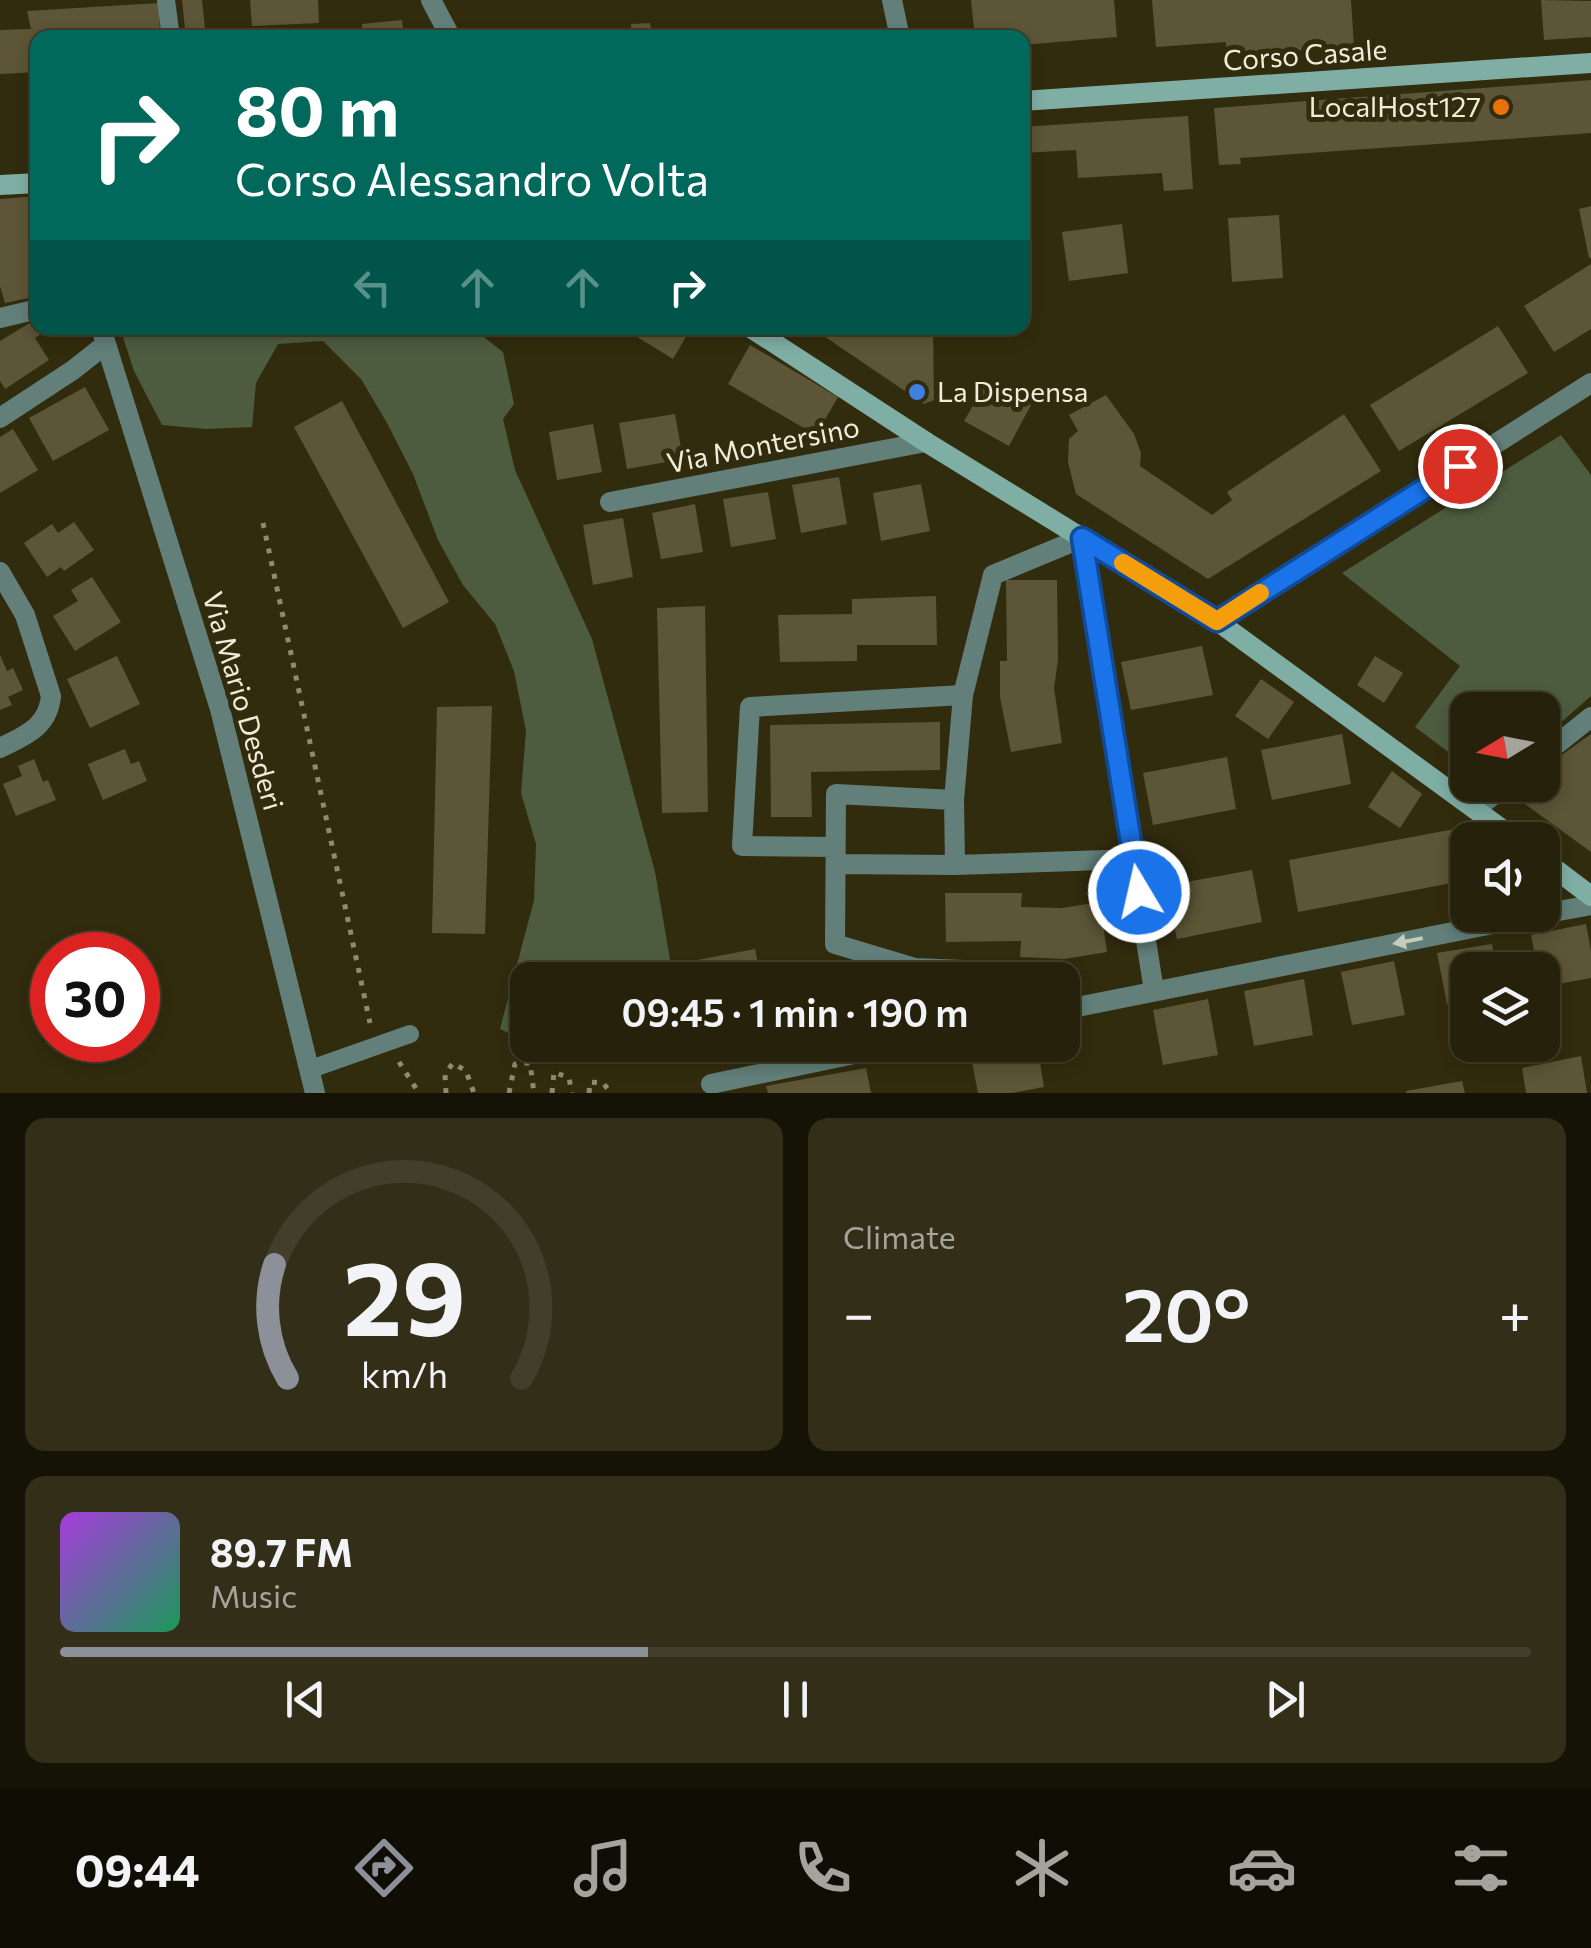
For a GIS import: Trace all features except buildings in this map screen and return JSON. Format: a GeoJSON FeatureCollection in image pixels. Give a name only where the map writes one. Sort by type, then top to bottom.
{"type":"FeatureCollection","features":[{"type":"Feature","properties":{"kind":"street"},"geometry":{"type":"LineString","coordinates":[[431,0],[448,30]]}},
{"type":"Feature","properties":{"kind":"street"},"geometry":{"type":"LineString","coordinates":[[892,0],[898,30]]}},
{"type":"Feature","properties":{"kind":"street","name":"Corso Casale"},"geometry":{"type":"LineString","coordinates":[[1030,100],[1591,63]]}},
{"type":"Feature","properties":{"kind":"street"},"geometry":{"type":"LineString","coordinates":[[0,185],[30,183]]}},
{"type":"Feature","properties":{"kind":"street"},"geometry":{"type":"LineString","coordinates":[[0,318],[30,311]]}},
{"type":"Feature","properties":{"kind":"street"},"geometry":{"type":"LineString","coordinates":[[761,335],[1217,621],[1494,822]]}},
{"type":"Feature","properties":{"kind":"street"},"geometry":{"type":"LineString","coordinates":[[0,418],[73,370],[103,336]]}},
{"type":"Feature","properties":{"kind":"street","name":"Via Mario Desderi"},"geometry":{"type":"LineString","coordinates":[[103,336],[220,709],[315,1093]]}},
{"type":"Feature","properties":{"kind":"street"},"geometry":{"type":"LineString","coordinates":[[1217,621],[1591,382]]}},
{"type":"Feature","properties":{"kind":"street","name":"Via Montersino"},"geometry":{"type":"LineString","coordinates":[[610,502],[926,442]]}},
{"type":"Feature","properties":{"kind":"street"},"geometry":{"type":"LineString","coordinates":[[954,866],[954,800],[963,695],[993,575],[1082,538]]}},
{"type":"Feature","properties":{"kind":"street"},"geometry":{"type":"LineString","coordinates":[[1082,538],[1154,991]]}},
{"type":"Feature","properties":{"kind":"street"},"geometry":{"type":"LineString","coordinates":[[0,572],[25,615],[51,696],[50,708],[35,730],[0,748]]}},
{"type":"Feature","properties":{"kind":"street"},"geometry":{"type":"LineString","coordinates":[[963,695],[750,707],[742,846],[954,866],[1134,859]]}},
{"type":"Feature","properties":{"kind":"street"},"geometry":{"type":"LineString","coordinates":[[1560,742],[1591,717]]}},
{"type":"Feature","properties":{"kind":"street"},"geometry":{"type":"LineString","coordinates":[[895,962],[835,944],[836,794],[954,800]]}},
{"type":"Feature","properties":{"kind":"street"},"geometry":{"type":"LineString","coordinates":[[1476,809],[1485,802]]}},
{"type":"Feature","properties":{"kind":"street"},"geometry":{"type":"LineString","coordinates":[[1560,873],[1591,896]]}},
{"type":"Feature","properties":{"kind":"street"},"geometry":{"type":"LineString","coordinates":[[1560,911],[1591,904]]}},
{"type":"Feature","properties":{"kind":"street"},"geometry":{"type":"LineString","coordinates":[[1080,1006],[1454,932]]}},
{"type":"Feature","properties":{"kind":"street"},"geometry":{"type":"LineString","coordinates":[[711,1084],[816,1062]]}},
{"type":"Feature","properties":{"kind":"lane"},"geometry":{"type":"LineString","coordinates":[[166,0],[169,30]]}},
{"type":"Feature","properties":{"kind":"lane"},"geometry":{"type":"LineString","coordinates":[[311,1069],[410,1034]]}},
{"type":"Feature","properties":{"kind":"path"},"geometry":{"type":"LineString","coordinates":[[264,523],[381,1044],[420,1093]]}},
{"type":"Feature","properties":{"kind":"path"},"geometry":{"type":"LineString","coordinates":[[508,1093],[516,1064],[530,1063],[534,1093]]}},
{"type":"Feature","properties":{"kind":"path"},"geometry":{"type":"LineString","coordinates":[[446,1093],[445,1074],[453,1064],[466,1071],[474,1093]]}},
{"type":"Feature","properties":{"kind":"path"},"geometry":{"type":"LineString","coordinates":[[552,1093],[554,1072],[569,1078],[572,1093]]}},
{"type":"Feature","properties":{"kind":"path"},"geometry":{"type":"LineString","coordinates":[[589,1093],[590,1082],[603,1083],[611,1093]]}},
{"type":"Feature","properties":{"kind":"green space"},"geometry":{"type":"Polygon","coordinates":[[[122,335],[481,335],[503,352],[514,404],[503,419],[515,470],[592,639],[655,872],[670,962],[518,962],[534,900],[536,844],[521,793],[526,731],[514,671],[495,624],[463,585],[438,540],[413,474],[361,379],[323,341],[278,344],[256,383],[252,427],[206,429],[162,425],[134,371],[122,335]]]}},
{"type":"Feature","properties":{"kind":"green space"},"geometry":{"type":"Polygon","coordinates":[[[1561,435],[1591,475],[1591,696],[1560,723],[1560,692],[1450,692],[1450,753],[1415,727],[1460,666],[1342,573],[1561,435]]]}},
{"type":"Feature","properties":{"kind":"green space"},"geometry":{"type":"Polygon","coordinates":[[[510,991],[510,1034],[500,1029],[510,991]]]}},
{"type":"Feature","properties":{"kind":"slow traffic"},"geometry":{"type":"LineString","coordinates":[[1123,563],[1217,621],[1260,593]]}},
{"type":"Feature","properties":{"kind":"place","name":"LocalHost127"},"geometry":{"type":"Point","coordinates":[1501,107]}},
{"type":"Feature","properties":{"kind":"place","name":"La Dispensa"},"geometry":{"type":"Point","coordinates":[917,392]}},
{"type":"Feature","properties":{"kind":"route"},"geometry":{"type":"LineString","coordinates":[[1139,892],[1082,538],[1217,621],[1460,466]]}}]}
